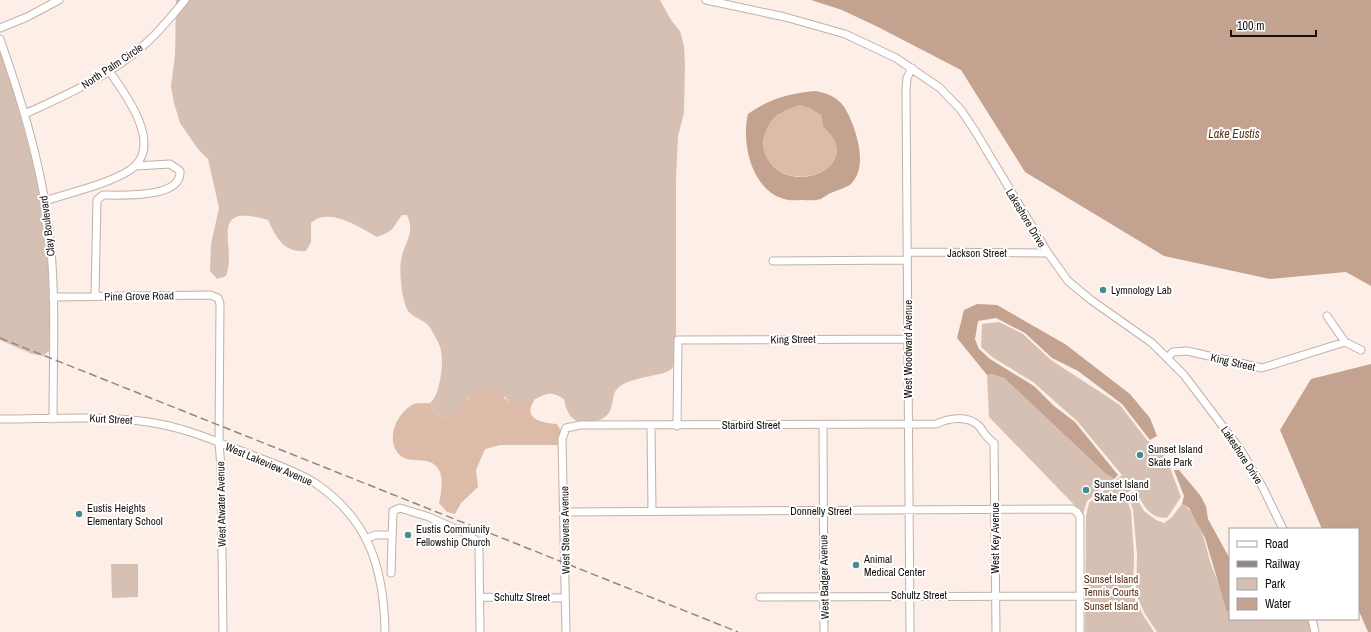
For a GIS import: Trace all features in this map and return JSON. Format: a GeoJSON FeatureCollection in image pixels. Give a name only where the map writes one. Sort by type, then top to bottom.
{"type":"FeatureCollection","features":[{"type":"Feature","properties":{"kind":"street"},"geometry":{"type":"LineString","coordinates":[[0,28],[27,17],[59,0]]}},
{"type":"Feature","properties":{"kind":"street","name":"North Palm Circle"},"geometry":{"type":"LineString","coordinates":[[24,114],[64,96],[108,71],[143,46],[185,0]]}},
{"type":"Feature","properties":{"kind":"street","name":"Lakeshore Drive"},"geometry":{"type":"LineString","coordinates":[[706,0],[785,17],[845,34],[879,49],[912,68],[940,88],[961,110],[1048,253],[1073,286],[1141,335],[1168,357],[1184,375],[1240,449],[1262,486],[1283,528]]}},
{"type":"Feature","properties":{"kind":"street","name":"Clay Boulevard"},"geometry":{"type":"LineString","coordinates":[[0,39],[24,114],[45,201],[50,244],[53,297],[53,418]]}},
{"type":"Feature","properties":{"kind":"street","name":"West Woodward Avenue"},"geometry":{"type":"LineString","coordinates":[[910,632],[906,89],[907,78],[912,68]]}},
{"type":"Feature","properties":{"kind":"street"},"geometry":{"type":"LineString","coordinates":[[108,71],[133,107],[142,129],[144,150],[136,166]]}},
{"type":"Feature","properties":{"kind":"street"},"geometry":{"type":"LineString","coordinates":[[45,201],[117,177],[136,166],[170,164],[180,171],[179,179],[175,185],[160,190],[129,196],[103,195],[97,200],[96,296]]}},
{"type":"Feature","properties":{"kind":"street","name":"Jackson Street"},"geometry":{"type":"LineString","coordinates":[[907,252],[1048,253]]}},
{"type":"Feature","properties":{"kind":"street"},"geometry":{"type":"LineString","coordinates":[[773,261],[907,260]]}},
{"type":"Feature","properties":{"kind":"street","name":"Pine Grove Road"},"geometry":{"type":"LineString","coordinates":[[53,297],[210,295],[217,296],[220,304]]}},
{"type":"Feature","properties":{"kind":"street","name":"West Atwater Avenue"},"geometry":{"type":"LineString","coordinates":[[220,304],[219,442],[221,468],[223,632]]}},
{"type":"Feature","properties":{"kind":"street"},"geometry":{"type":"LineString","coordinates":[[1327,316],[1345,342],[1360,350]]}},
{"type":"Feature","properties":{"kind":"street","name":"King Street"},"geometry":{"type":"LineString","coordinates":[[677,426],[678,340],[908,339]]}},
{"type":"Feature","properties":{"kind":"street","name":"King Street"},"geometry":{"type":"LineString","coordinates":[[1168,357],[1173,352],[1187,351],[1262,368],[1345,342]]}},
{"type":"Feature","properties":{"kind":"street","name":"Kurt Street"},"geometry":{"type":"LineString","coordinates":[[0,420],[53,418],[123,419],[149,422],[219,442]]}},
{"type":"Feature","properties":{"kind":"street","name":"Starbird Street"},"geometry":{"type":"LineString","coordinates":[[565,429],[580,425],[677,426],[908,424],[938,423],[951,419],[970,421],[980,428],[985,436],[994,443]]}},
{"type":"Feature","properties":{"kind":"street","name":"West Badger Avenue"},"geometry":{"type":"LineString","coordinates":[[823,425],[824,632]]}},
{"type":"Feature","properties":{"kind":"street"},"geometry":{"type":"LineString","coordinates":[[651,426],[652,511]]}},
{"type":"Feature","properties":{"kind":"street","name":"West Stevens Avenue"},"geometry":{"type":"LineString","coordinates":[[565,429],[562,439],[566,632]]}},
{"type":"Feature","properties":{"kind":"street","name":"West Lakeview Avenue"},"geometry":{"type":"LineString","coordinates":[[219,442],[284,468],[314,483],[338,502],[355,522],[366,539],[378,567],[383,589],[385,632]]}},
{"type":"Feature","properties":{"kind":"street","name":"West Key Avenue"},"geometry":{"type":"LineString","coordinates":[[994,443],[996,632]]}},
{"type":"Feature","properties":{"kind":"street"},"geometry":{"type":"LineString","coordinates":[[391,573],[393,511],[400,508],[451,526],[476,540],[479,547],[480,632]]}},
{"type":"Feature","properties":{"kind":"street","name":"Donnelly Street"},"geometry":{"type":"LineString","coordinates":[[564,512],[1072,509],[1077,512],[1080,517],[1080,596]]}},
{"type":"Feature","properties":{"kind":"street"},"geometry":{"type":"LineString","coordinates":[[366,539],[375,535],[392,535]]}},
{"type":"Feature","properties":{"kind":"street"},"geometry":{"type":"LineString","coordinates":[[1080,596],[1080,632]]}},
{"type":"Feature","properties":{"kind":"street","name":"Schultz Street"},"geometry":{"type":"LineString","coordinates":[[760,597],[1080,596]]}},
{"type":"Feature","properties":{"kind":"street","name":"Schultz Street"},"geometry":{"type":"LineString","coordinates":[[480,597],[565,598]]}},
{"type":"Feature","properties":{"kind":"street"},"geometry":{"type":"LineString","coordinates":[[1312,620],[1314,632]]}},
{"type":"Feature","properties":{"kind":"green space"},"geometry":{"type":"Polygon","coordinates":[[[176,0],[660,0],[671,20],[680,31],[684,46],[685,64],[684,113],[678,136],[676,178],[676,350],[673,367],[664,373],[632,381],[618,388],[614,394],[608,414],[600,420],[594,422],[582,422],[572,418],[567,410],[564,399],[555,394],[546,394],[526,402],[513,404],[510,404],[505,397],[469,397],[457,413],[449,418],[439,416],[430,403],[439,386],[442,363],[440,348],[429,326],[409,312],[402,288],[400,272],[401,261],[410,234],[407,215],[402,215],[392,229],[377,237],[344,220],[326,217],[318,218],[311,223],[311,242],[306,251],[291,249],[281,243],[268,220],[249,216],[237,217],[230,222],[228,230],[229,264],[226,276],[217,279],[210,271],[211,244],[219,208],[208,159],[198,149],[180,123],[171,86],[175,55],[176,0]]]}},
{"type":"Feature","properties":{"kind":"green space"},"geometry":{"type":"Polygon","coordinates":[[[0,43],[7,64],[38,183],[47,236],[50,320],[49,351],[43,356],[32,354],[0,340],[0,43]]]}},
{"type":"Feature","properties":{"kind":"green space","name":"Sunset Island"},"geometry":{"type":"Polygon","coordinates":[[[999,322],[1023,334],[1051,360],[1120,405],[1147,440],[1166,457],[1181,497],[1167,518],[1155,515],[1146,509],[1134,488],[1125,494],[1131,511],[1134,555],[1133,595],[1154,632],[1085,632],[1086,516],[1089,503],[1122,475],[1077,421],[1033,382],[992,357],[981,347],[982,324],[999,322]]]}},
{"type":"Feature","properties":{"kind":"green space"},"geometry":{"type":"Polygon","coordinates":[[[991,374],[1004,378],[1106,474],[1114,479],[1087,501],[1083,514],[989,417],[987,375],[991,374]]]}},
{"type":"Feature","properties":{"kind":"green space"},"geometry":{"type":"Polygon","coordinates":[[[1133,492],[1144,511],[1156,520],[1164,523],[1171,518],[1182,504],[1189,509],[1202,532],[1212,567],[1228,612],[1229,611],[1229,620],[1308,620],[1311,632],[1157,632],[1145,614],[1136,594],[1137,555],[1133,510],[1128,495],[1133,492]]]}},
{"type":"Feature","properties":{"kind":"green space"},"geometry":{"type":"Polygon","coordinates":[[[111,564],[138,564],[138,597],[112,598],[111,564]]]}},
{"type":"Feature","properties":{"kind":"shaded area"},"geometry":{"type":"Polygon","coordinates":[[[800,105],[810,107],[821,115],[823,127],[834,141],[837,153],[832,164],[822,171],[809,176],[794,176],[780,171],[769,161],[763,149],[768,126],[771,121],[780,113],[800,105]]]}},
{"type":"Feature","properties":{"kind":"shaded area"},"geometry":{"type":"Polygon","coordinates":[[[479,390],[498,391],[510,404],[535,399],[530,411],[535,419],[557,424],[563,435],[560,445],[500,445],[485,449],[476,470],[478,487],[461,503],[455,514],[447,512],[439,503],[442,482],[441,473],[439,470],[430,462],[407,459],[401,456],[394,446],[393,432],[402,413],[412,405],[430,403],[439,416],[449,418],[479,390]]]}},
{"type":"Feature","properties":{"kind":"water","name":"Lake Eustis"},"geometry":{"type":"Polygon","coordinates":[[[811,0],[1371,0],[1371,286],[1346,272],[1270,279],[1164,256],[1025,172],[961,70],[842,10],[811,0]]]}},
{"type":"Feature","properties":{"kind":"water"},"geometry":{"type":"Polygon","coordinates":[[[815,91],[830,95],[844,106],[853,125],[857,139],[860,163],[856,178],[847,187],[821,199],[786,200],[773,194],[763,186],[756,176],[751,164],[746,138],[748,114],[764,104],[788,95],[815,91]],[[800,105],[786,110],[772,120],[766,130],[763,144],[764,150],[769,161],[780,172],[794,176],[809,176],[822,172],[832,164],[837,153],[834,141],[823,127],[821,115],[810,108],[800,105]]]}},
{"type":"Feature","properties":{"kind":"water"},"geometry":{"type":"Polygon","coordinates":[[[977,304],[997,305],[1065,344],[1130,394],[1150,418],[1157,436],[1150,440],[1122,404],[1078,371],[1052,358],[1025,333],[996,318],[978,321],[975,339],[979,349],[990,359],[1034,386],[1054,406],[1075,422],[1118,475],[1114,479],[1106,474],[1004,378],[991,374],[987,375],[957,338],[964,310],[977,304]]]}},
{"type":"Feature","properties":{"kind":"water"},"geometry":{"type":"Polygon","coordinates":[[[1371,364],[1371,632],[1368,632],[1359,611],[1359,528],[1322,528],[1280,430],[1311,379],[1371,364]]]}},
{"type":"Feature","properties":{"kind":"water"},"geometry":{"type":"Polygon","coordinates":[[[1174,470],[1179,470],[1200,495],[1206,506],[1208,519],[1229,557],[1229,611],[1227,612],[1205,538],[1189,508],[1182,504],[1184,496],[1174,470]]]}},
{"type":"Feature","properties":{"kind":"railway"},"geometry":{"type":"LineString","coordinates":[[0,338],[738,632]]}},
{"type":"Feature","properties":{"kind":"place","name":"Lymnology Lab"},"geometry":{"type":"Point","coordinates":[1103,290]}},
{"type":"Feature","properties":{"kind":"place","name":"Sunset Island Skate Park"},"geometry":{"type":"Point","coordinates":[1140,455]}},
{"type":"Feature","properties":{"kind":"place","name":"Sunset Island Skate Pool"},"geometry":{"type":"Point","coordinates":[1086,490]}},
{"type":"Feature","properties":{"kind":"place","name":"Eustis Heights Elementary School"},"geometry":{"type":"Point","coordinates":[79,514]}},
{"type":"Feature","properties":{"kind":"place","name":"Eustis Community Fellowship Church"},"geometry":{"type":"Point","coordinates":[408,535]}},
{"type":"Feature","properties":{"kind":"place","name":"Animal Medical Center"},"geometry":{"type":"Point","coordinates":[856,565]}},
{"type":"Feature","properties":{"kind":"park label","name":"Sunset Island Tennis Courts"},"geometry":{"type":"Point","coordinates":[1111,585]}}]}
